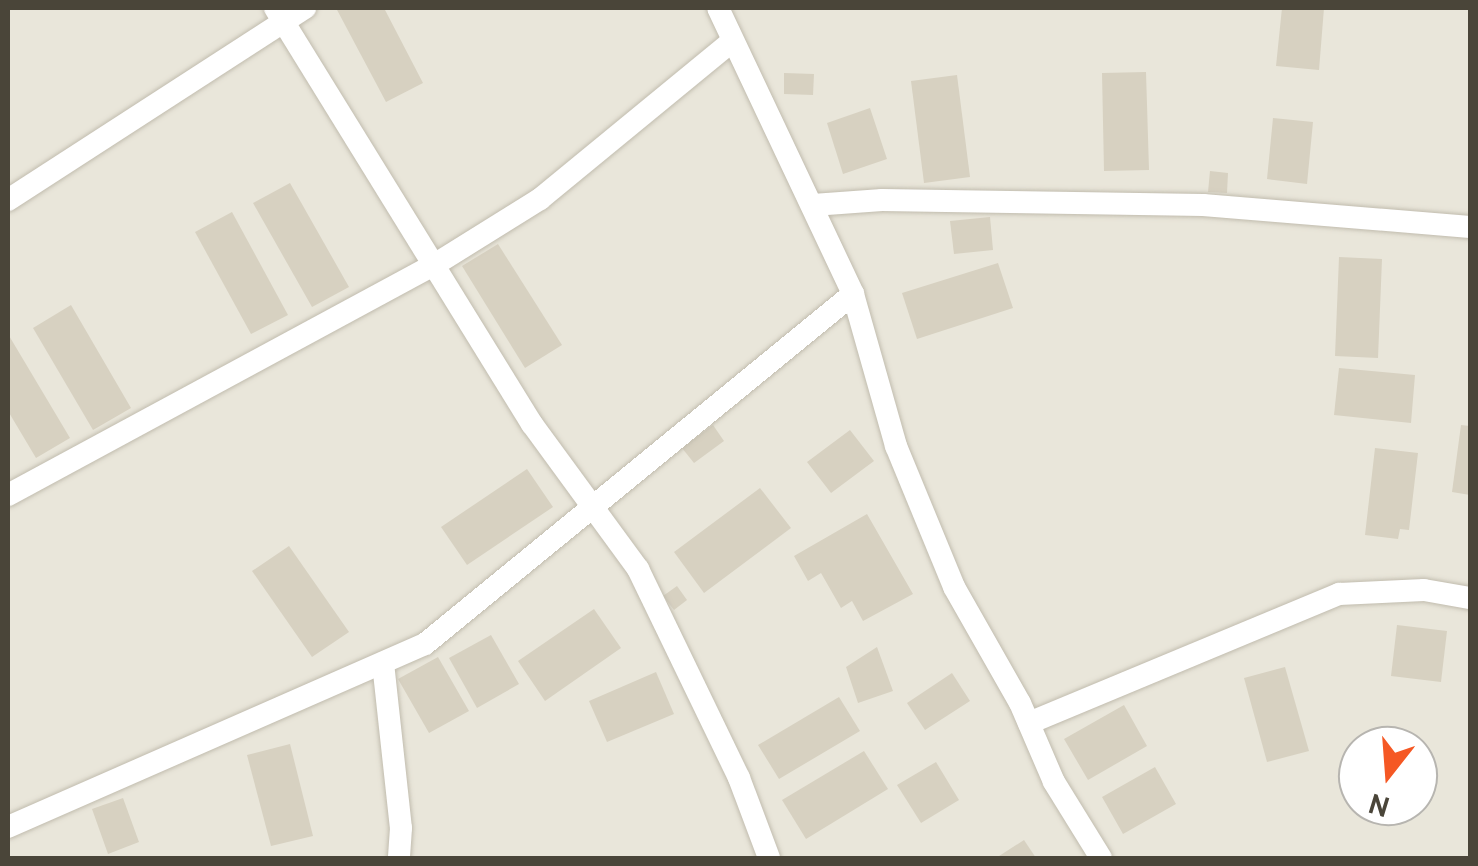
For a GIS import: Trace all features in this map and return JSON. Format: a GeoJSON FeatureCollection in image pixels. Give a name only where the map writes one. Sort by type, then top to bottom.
{"type":"FeatureCollection","features":[{"type":"Feature","properties":{"kind":"street"},"geometry":{"type":"LineString","coordinates":[[8,200],[280,16],[305,8]]}},
{"type":"Feature","properties":{"kind":"street"},"geometry":{"type":"LineString","coordinates":[[718,8],[853,294],[896,446],[954,587],[1029,723],[1054,782],[1101,858]]}},
{"type":"Feature","properties":{"kind":"street"},"geometry":{"type":"LineString","coordinates":[[280,16],[532,424],[638,569],[740,778],[770,858]]}},
{"type":"Feature","properties":{"kind":"street"},"geometry":{"type":"LineString","coordinates":[[8,495],[434,265],[540,199],[731,42]]}},
{"type":"Feature","properties":{"kind":"street"},"geometry":{"type":"LineString","coordinates":[[813,206],[882,200],[1203,205],[1470,227]]}},
{"type":"Feature","properties":{"kind":"street"},"geometry":{"type":"LineString","coordinates":[[8,827],[426,644],[853,294]]}},
{"type":"Feature","properties":{"kind":"street"},"geometry":{"type":"LineString","coordinates":[[1029,723],[1339,594],[1424,590],[1470,598]]}},
{"type":"Feature","properties":{"kind":"street"},"geometry":{"type":"LineString","coordinates":[[383,662],[401,828],[399,858]]}},
{"type":"Feature","properties":{"kind":"shaded area"},"geometry":{"type":"Polygon","coordinates":[[[8,8],[1470,8],[1470,858],[8,858],[8,8]]]}},
{"type":"Feature","properties":{"kind":"building"},"geometry":{"type":"Polygon","coordinates":[[[336,8],[384,8],[423,83],[386,102],[336,8]]]}},
{"type":"Feature","properties":{"kind":"building"},"geometry":{"type":"Polygon","coordinates":[[[1282,8],[1324,8],[1319,70],[1276,66],[1282,8]]]}},
{"type":"Feature","properties":{"kind":"building"},"geometry":{"type":"Polygon","coordinates":[[[1146,72],[1149,170],[1104,171],[1102,73],[1146,72]]]}},
{"type":"Feature","properties":{"kind":"building"},"geometry":{"type":"Polygon","coordinates":[[[784,73],[814,74],[813,95],[784,94],[784,73]]]}},
{"type":"Feature","properties":{"kind":"building"},"geometry":{"type":"Polygon","coordinates":[[[957,75],[970,177],[924,183],[911,81],[957,75]]]}},
{"type":"Feature","properties":{"kind":"building"},"geometry":{"type":"Polygon","coordinates":[[[870,108],[887,159],[843,174],[827,123],[870,108]]]}},
{"type":"Feature","properties":{"kind":"building"},"geometry":{"type":"Polygon","coordinates":[[[1273,118],[1313,122],[1307,184],[1267,179],[1273,118]]]}},
{"type":"Feature","properties":{"kind":"building"},"geometry":{"type":"Polygon","coordinates":[[[1210,171],[1228,173],[1227,193],[1208,192],[1210,171]]]}},
{"type":"Feature","properties":{"kind":"building"},"geometry":{"type":"Polygon","coordinates":[[[290,183],[349,287],[312,307],[253,203],[290,183]]]}},
{"type":"Feature","properties":{"kind":"building"},"geometry":{"type":"Polygon","coordinates":[[[232,212],[288,315],[251,334],[195,232],[232,212]]]}},
{"type":"Feature","properties":{"kind":"building"},"geometry":{"type":"Polygon","coordinates":[[[990,217],[993,250],[954,254],[950,221],[990,217]]]}},
{"type":"Feature","properties":{"kind":"building"},"geometry":{"type":"Polygon","coordinates":[[[498,244],[562,345],[525,368],[462,266],[498,244]]]}},
{"type":"Feature","properties":{"kind":"building"},"geometry":{"type":"Polygon","coordinates":[[[1339,257],[1382,259],[1378,358],[1335,356],[1339,257]]]}},
{"type":"Feature","properties":{"kind":"building"},"geometry":{"type":"Polygon","coordinates":[[[998,263],[1013,308],[917,339],[902,293],[998,263]]]}},
{"type":"Feature","properties":{"kind":"building"},"geometry":{"type":"Polygon","coordinates":[[[71,305],[131,408],[93,430],[33,328],[71,305]]]}},
{"type":"Feature","properties":{"kind":"building"},"geometry":{"type":"Polygon","coordinates":[[[8,334],[70,438],[36,458],[8,411],[8,334]]]}},
{"type":"Feature","properties":{"kind":"building"},"geometry":{"type":"Polygon","coordinates":[[[1339,368],[1415,375],[1411,423],[1334,415],[1339,368]]]}},
{"type":"Feature","properties":{"kind":"building"},"geometry":{"type":"Polygon","coordinates":[[[713,425],[724,441],[694,463],[682,448],[713,425]]]}},
{"type":"Feature","properties":{"kind":"building"},"geometry":{"type":"Polygon","coordinates":[[[1461,425],[1470,426],[1470,495],[1452,492],[1461,425]]]}},
{"type":"Feature","properties":{"kind":"building"},"geometry":{"type":"Polygon","coordinates":[[[850,430],[874,461],[831,493],[807,462],[850,430]]]}},
{"type":"Feature","properties":{"kind":"building"},"geometry":{"type":"Polygon","coordinates":[[[1375,448],[1418,453],[1409,530],[1400,529],[1398,539],[1365,535],[1375,448]]]}},
{"type":"Feature","properties":{"kind":"building"},"geometry":{"type":"Polygon","coordinates":[[[527,469],[553,507],[467,565],[441,527],[527,469]]]}},
{"type":"Feature","properties":{"kind":"building"},"geometry":{"type":"Polygon","coordinates":[[[760,488],[791,528],[704,593],[674,552],[760,488]]]}},
{"type":"Feature","properties":{"kind":"building"},"geometry":{"type":"Polygon","coordinates":[[[867,514],[913,594],[863,621],[852,601],[841,608],[821,573],[808,581],[794,556],[867,514]]]}},
{"type":"Feature","properties":{"kind":"building"},"geometry":{"type":"Polygon","coordinates":[[[289,546],[349,632],[312,657],[252,571],[289,546]]]}},
{"type":"Feature","properties":{"kind":"building"},"geometry":{"type":"Polygon","coordinates":[[[677,586],[687,600],[674,610],[663,596],[677,586]]]}},
{"type":"Feature","properties":{"kind":"building"},"geometry":{"type":"Polygon","coordinates":[[[594,609],[621,648],[545,701],[518,661],[594,609]]]}},
{"type":"Feature","properties":{"kind":"building"},"geometry":{"type":"Polygon","coordinates":[[[1397,625],[1447,631],[1441,682],[1391,676],[1397,625]]]}},
{"type":"Feature","properties":{"kind":"building"},"geometry":{"type":"Polygon","coordinates":[[[491,635],[519,684],[477,708],[449,658],[491,635]]]}},
{"type":"Feature","properties":{"kind":"building"},"geometry":{"type":"Polygon","coordinates":[[[877,647],[893,691],[858,703],[846,667],[877,647]]]}},
{"type":"Feature","properties":{"kind":"building"},"geometry":{"type":"Polygon","coordinates":[[[438,657],[469,711],[429,733],[398,679],[438,657]]]}},
{"type":"Feature","properties":{"kind":"building"},"geometry":{"type":"Polygon","coordinates":[[[1285,667],[1309,751],[1267,762],[1244,678],[1285,667]]]}},
{"type":"Feature","properties":{"kind":"building"},"geometry":{"type":"Polygon","coordinates":[[[656,672],[674,714],[607,742],[589,701],[656,672]]]}},
{"type":"Feature","properties":{"kind":"building"},"geometry":{"type":"Polygon","coordinates":[[[952,673],[970,701],[925,730],[907,703],[952,673]]]}},
{"type":"Feature","properties":{"kind":"building"},"geometry":{"type":"Polygon","coordinates":[[[839,697],[860,731],[779,779],[758,745],[839,697]]]}},
{"type":"Feature","properties":{"kind":"building"},"geometry":{"type":"Polygon","coordinates":[[[1124,705],[1147,746],[1088,780],[1064,739],[1124,705]]]}},
{"type":"Feature","properties":{"kind":"building"},"geometry":{"type":"Polygon","coordinates":[[[290,744],[313,836],[271,846],[247,755],[290,744]]]}},
{"type":"Feature","properties":{"kind":"building"},"geometry":{"type":"Polygon","coordinates":[[[864,751],[888,789],[806,839],[782,800],[864,751]]]}},
{"type":"Feature","properties":{"kind":"building"},"geometry":{"type":"Polygon","coordinates":[[[936,762],[959,800],[921,823],[897,785],[936,762]]]}},
{"type":"Feature","properties":{"kind":"building"},"geometry":{"type":"Polygon","coordinates":[[[1155,767],[1176,804],[1123,834],[1102,797],[1155,767]]]}},
{"type":"Feature","properties":{"kind":"building"},"geometry":{"type":"Polygon","coordinates":[[[123,798],[139,842],[108,854],[92,809],[123,798]]]}},
{"type":"Feature","properties":{"kind":"building"},"geometry":{"type":"Polygon","coordinates":[[[1024,840],[1036,858],[996,858],[1024,840]]]}}]}
